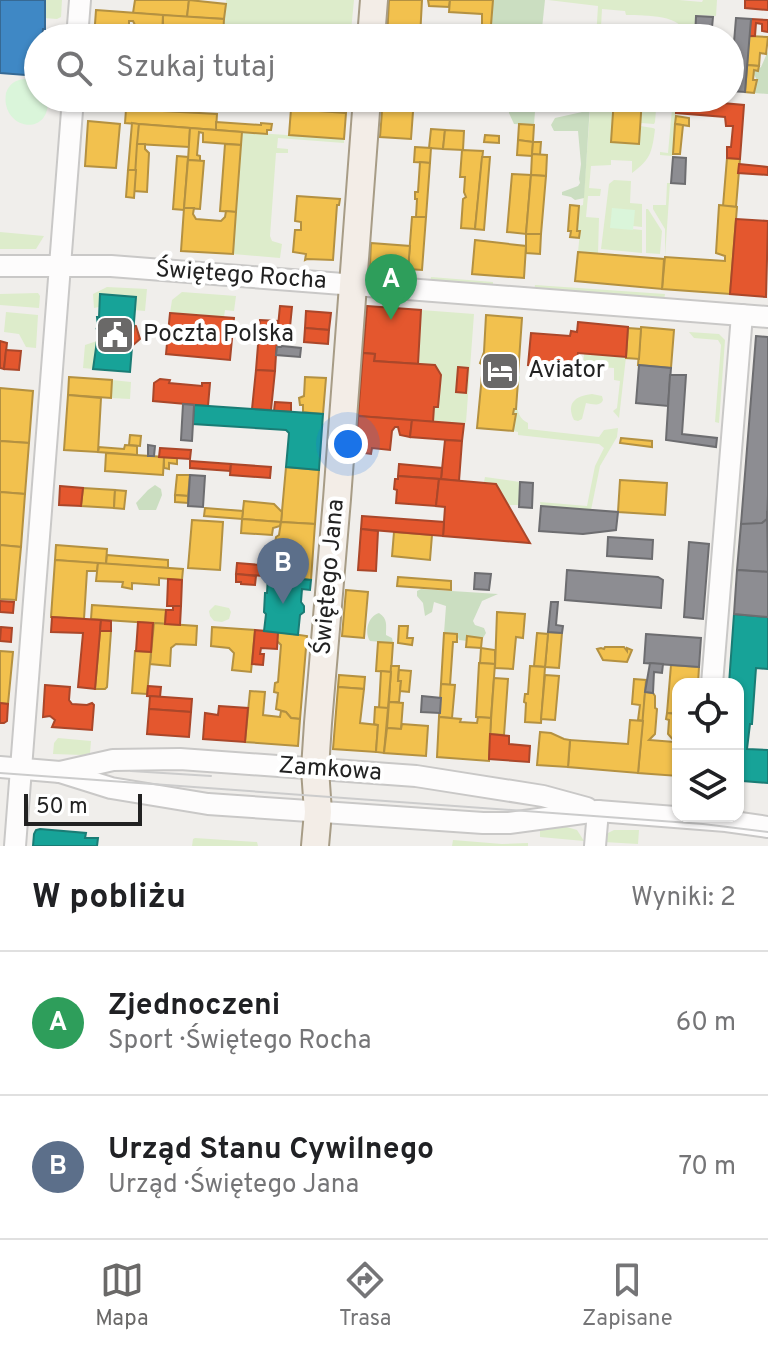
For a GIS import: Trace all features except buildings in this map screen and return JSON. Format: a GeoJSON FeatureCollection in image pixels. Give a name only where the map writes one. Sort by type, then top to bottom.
{"type":"FeatureCollection","features":[{"type":"Feature","properties":{"kind":"main road"},"geometry":{"type":"LineString","coordinates":[[372,24],[374,0]]}},
{"type":"Feature","properties":{"kind":"main road","name":"Świętego Jana"},"geometry":{"type":"LineString","coordinates":[[315,846],[318,812],[315,769],[366,112]]}},
{"type":"Feature","properties":{"kind":"street"},"geometry":{"type":"LineString","coordinates":[[78,24],[80,0]]}},
{"type":"Feature","properties":{"kind":"street"},"geometry":{"type":"LineString","coordinates":[[15,846],[72,112]]}},
{"type":"Feature","properties":{"kind":"street","name":"Świętego Rocha"},"geometry":{"type":"LineString","coordinates":[[0,266],[111,266],[768,317]]}},
{"type":"Feature","properties":{"kind":"street"},"geometry":{"type":"LineString","coordinates":[[712,678],[742,315]]}},
{"type":"Feature","properties":{"kind":"street","name":"Zamkowa"},"geometry":{"type":"LineString","coordinates":[[60,772],[97,762],[144,758],[315,769],[441,779],[567,801],[598,811]]}},
{"type":"Feature","properties":{"kind":"street","name":"Zamkowa"},"geometry":{"type":"LineString","coordinates":[[0,767],[60,772],[111,788],[192,802],[318,812],[483,823],[509,823],[598,811],[672,816]]}},
{"type":"Feature","properties":{"kind":"street"},"geometry":{"type":"LineString","coordinates":[[595,846],[598,811]]}},
{"type":"Feature","properties":{"kind":"street","name":"Zamkowa"},"geometry":{"type":"LineString","coordinates":[[731,822],[768,827]]}},
{"type":"Feature","properties":{"kind":"green space"},"geometry":{"type":"Polygon","coordinates":[[[45,0],[62,0],[61,17],[44,18],[45,0]]]}},
{"type":"Feature","properties":{"kind":"green space"},"geometry":{"type":"Polygon","coordinates":[[[226,0],[354,0],[352,24],[224,24],[226,0]]]}},
{"type":"Feature","properties":{"kind":"green space"},"geometry":{"type":"Polygon","coordinates":[[[493,0],[545,0],[542,24],[492,24],[493,0]]]}},
{"type":"Feature","properties":{"kind":"green space"},"geometry":{"type":"Polygon","coordinates":[[[548,0],[717,0],[716,16],[696,15],[696,24],[679,24],[653,16],[626,15],[625,11],[602,9],[601,24],[597,24],[598,6],[548,0]]]}},
{"type":"Feature","properties":{"kind":"green space"},"geometry":{"type":"Polygon","coordinates":[[[768,51],[768,94],[754,93],[757,80],[753,73],[761,67],[768,51]]]}},
{"type":"Feature","properties":{"kind":"green space"},"geometry":{"type":"Polygon","coordinates":[[[24,79],[24,112],[47,112],[34,124],[17,121],[10,115],[6,93],[16,81],[24,79]]]}},
{"type":"Feature","properties":{"kind":"green space"},"geometry":{"type":"Polygon","coordinates":[[[535,112],[534,125],[514,124],[509,113],[535,112]]]}},
{"type":"Feature","properties":{"kind":"green space"},"geometry":{"type":"Polygon","coordinates":[[[590,112],[613,112],[611,142],[639,144],[640,126],[655,129],[650,154],[632,173],[632,161],[611,160],[611,165],[591,166],[589,188],[601,189],[600,196],[588,196],[586,217],[599,218],[598,254],[578,252],[579,206],[583,205],[590,112]]]}},
{"type":"Feature","properties":{"kind":"green space"},"geometry":{"type":"Polygon","coordinates":[[[590,112],[584,198],[575,200],[562,195],[562,192],[580,183],[578,131],[554,131],[551,125],[555,118],[590,112]]]}},
{"type":"Feature","properties":{"kind":"green space"},"geometry":{"type":"Polygon","coordinates":[[[641,112],[656,112],[654,124],[641,123],[641,112]]]}},
{"type":"Feature","properties":{"kind":"green space"},"geometry":{"type":"Polygon","coordinates":[[[672,112],[676,112],[673,154],[660,155],[660,152],[668,153],[672,112]]]}},
{"type":"Feature","properties":{"kind":"green space"},"geometry":{"type":"Polygon","coordinates":[[[242,132],[344,139],[344,143],[278,138],[277,148],[288,149],[288,153],[276,153],[270,236],[272,241],[282,244],[280,258],[233,254],[242,132]]]}},
{"type":"Feature","properties":{"kind":"green space"},"geometry":{"type":"Polygon","coordinates":[[[614,180],[631,181],[630,203],[642,204],[642,227],[633,226],[634,210],[610,227],[642,230],[642,253],[601,249],[609,184],[614,180]]]}},
{"type":"Feature","properties":{"kind":"green space"},"geometry":{"type":"Polygon","coordinates":[[[667,183],[670,183],[665,257],[665,229],[653,205],[666,205],[667,183]]]}},
{"type":"Feature","properties":{"kind":"green space"},"geometry":{"type":"Polygon","coordinates":[[[612,208],[635,210],[633,230],[610,228],[612,208]]]}},
{"type":"Feature","properties":{"kind":"green space"},"geometry":{"type":"Polygon","coordinates":[[[646,209],[662,231],[660,254],[646,253],[646,209]]]}},
{"type":"Feature","properties":{"kind":"green space"},"geometry":{"type":"Polygon","coordinates":[[[0,232],[44,236],[36,249],[0,249],[0,232]]]}},
{"type":"Feature","properties":{"kind":"green space"},"geometry":{"type":"Polygon","coordinates":[[[431,277],[493,282],[493,287],[430,282],[431,277]]]}},
{"type":"Feature","properties":{"kind":"green space"},"geometry":{"type":"Polygon","coordinates":[[[535,285],[665,294],[664,301],[534,291],[535,285]]]}},
{"type":"Feature","properties":{"kind":"green space"},"geometry":{"type":"Polygon","coordinates":[[[107,287],[147,289],[145,311],[134,310],[100,294],[99,307],[94,308],[93,294],[107,287]]]}},
{"type":"Feature","properties":{"kind":"green space"},"geometry":{"type":"Polygon","coordinates":[[[182,292],[236,296],[234,311],[225,310],[224,317],[170,313],[172,300],[182,292]]]}},
{"type":"Feature","properties":{"kind":"green space"},"geometry":{"type":"Polygon","coordinates":[[[38,293],[39,308],[0,305],[0,294],[38,293]]]}},
{"type":"Feature","properties":{"kind":"green space"},"geometry":{"type":"Polygon","coordinates":[[[421,310],[474,314],[464,424],[433,422],[441,375],[434,365],[418,364],[421,310]]]}},
{"type":"Feature","properties":{"kind":"green space"},"geometry":{"type":"Polygon","coordinates":[[[6,312],[38,315],[36,348],[26,347],[19,334],[4,332],[6,312]]]}},
{"type":"Feature","properties":{"kind":"green space"},"geometry":{"type":"Polygon","coordinates":[[[689,332],[719,334],[725,340],[719,423],[715,422],[721,345],[718,340],[694,338],[689,332]]]}},
{"type":"Feature","properties":{"kind":"green space"},"geometry":{"type":"Polygon","coordinates":[[[749,338],[732,588],[729,588],[749,338]]]}},
{"type":"Feature","properties":{"kind":"green space"},"geometry":{"type":"Polygon","coordinates":[[[97,341],[93,369],[83,368],[85,345],[97,341]]]}},
{"type":"Feature","properties":{"kind":"green space"},"geometry":{"type":"Polygon","coordinates":[[[584,354],[626,357],[619,418],[613,411],[617,408],[620,381],[614,380],[614,368],[583,366],[584,354]]]}},
{"type":"Feature","properties":{"kind":"green space"},"geometry":{"type":"Polygon","coordinates":[[[518,374],[519,415],[528,423],[528,429],[599,437],[604,430],[618,428],[617,437],[600,466],[591,510],[541,506],[540,502],[587,506],[595,466],[604,448],[599,444],[518,435],[513,431],[518,374]]]}},
{"type":"Feature","properties":{"kind":"green space"},"geometry":{"type":"Polygon","coordinates":[[[112,380],[131,382],[130,399],[111,398],[112,380]]]}},
{"type":"Feature","properties":{"kind":"green space"},"geometry":{"type":"Polygon","coordinates":[[[592,394],[602,396],[602,402],[586,403],[582,419],[574,420],[571,409],[574,401],[592,394]]]}},
{"type":"Feature","properties":{"kind":"green space"},"geometry":{"type":"Polygon","coordinates":[[[485,477],[520,482],[520,505],[508,505],[496,484],[484,482],[485,477]]]}},
{"type":"Feature","properties":{"kind":"green space"},"geometry":{"type":"Polygon","coordinates":[[[155,485],[161,489],[162,495],[156,510],[139,510],[136,503],[155,485]]]}},
{"type":"Feature","properties":{"kind":"green space"},"geometry":{"type":"Polygon","coordinates":[[[417,591],[498,594],[482,601],[473,621],[484,628],[486,633],[483,638],[467,636],[467,641],[459,640],[457,634],[444,633],[446,606],[434,602],[432,612],[425,616],[423,603],[417,596],[417,591]]]}},
{"type":"Feature","properties":{"kind":"green space"},"geometry":{"type":"Polygon","coordinates":[[[215,605],[229,608],[229,619],[214,621],[209,611],[215,605]]]}},
{"type":"Feature","properties":{"kind":"green space"},"geometry":{"type":"Polygon","coordinates":[[[379,613],[385,620],[386,635],[392,638],[393,643],[370,641],[368,637],[370,621],[379,613]]]}},
{"type":"Feature","properties":{"kind":"green space"},"geometry":{"type":"Polygon","coordinates":[[[58,738],[91,741],[90,753],[53,754],[58,738]]]}},
{"type":"Feature","properties":{"kind":"green space"},"geometry":{"type":"Polygon","coordinates":[[[563,826],[577,830],[584,841],[540,837],[540,827],[563,826]]]}},
{"type":"Feature","properties":{"kind":"green space"},"geometry":{"type":"Polygon","coordinates":[[[614,830],[639,830],[638,844],[604,842],[606,834],[614,830]]]}},
{"type":"Feature","properties":{"kind":"green space"},"geometry":{"type":"Polygon","coordinates":[[[195,838],[257,842],[258,846],[192,846],[195,838]]]}},
{"type":"Feature","properties":{"kind":"green space"},"geometry":{"type":"Polygon","coordinates":[[[453,840],[528,843],[528,846],[452,846],[453,840]]]}},
{"type":"Feature","properties":{"kind":"tram line"},"geometry":{"type":"LineString","coordinates":[[131,771],[211,776]]}},
{"type":"Feature","properties":{"kind":"tram line"},"geometry":{"type":"LineString","coordinates":[[0,773],[703,824],[768,832]]}},
{"type":"Feature","properties":{"kind":"place","name":"Zjednoczeni"},"geometry":{"type":"Point","coordinates":[391,320]}},
{"type":"Feature","properties":{"kind":"place","name":"Poczta Polska"},"geometry":{"type":"Point","coordinates":[115,335]}},
{"type":"Feature","properties":{"kind":"place","name":"Aviator"},"geometry":{"type":"Point","coordinates":[500,371]}},
{"type":"Feature","properties":{"kind":"place","name":"Urząd Stanu Cywilnego"},"geometry":{"type":"Point","coordinates":[283,604]}}]}
